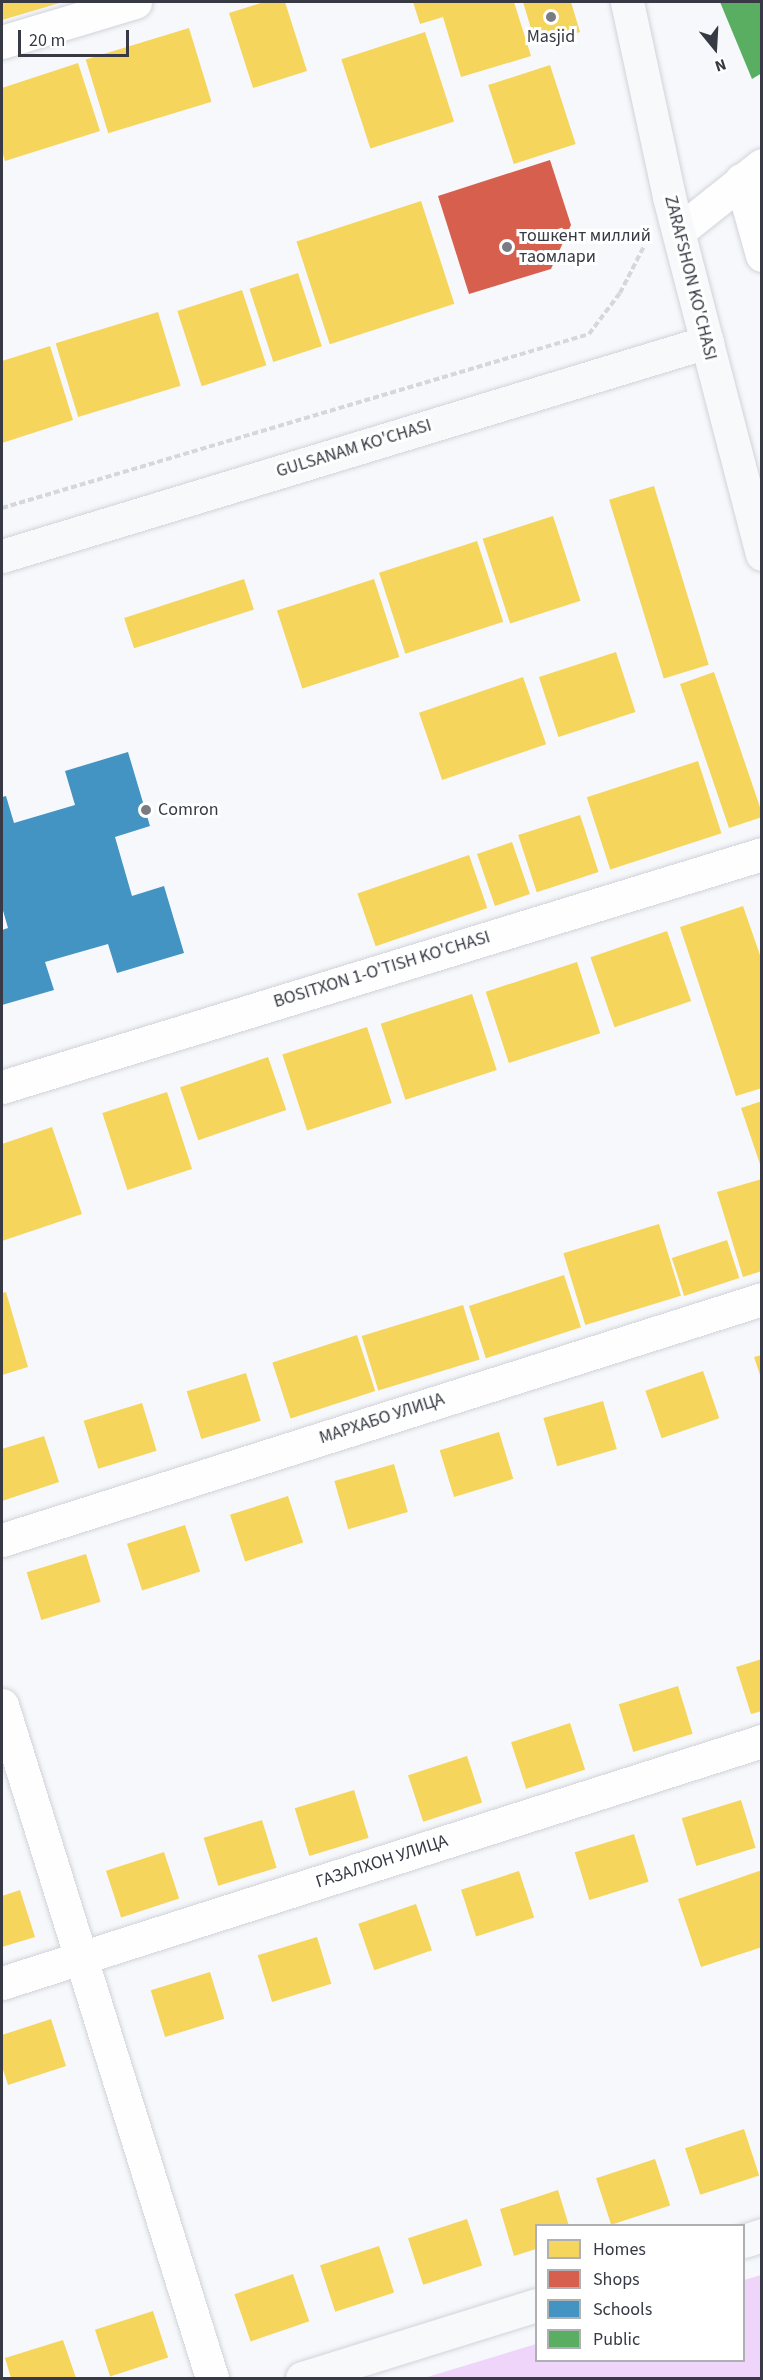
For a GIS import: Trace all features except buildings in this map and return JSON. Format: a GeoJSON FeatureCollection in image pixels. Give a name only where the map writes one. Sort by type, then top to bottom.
{"type":"FeatureCollection","features":[{"type":"Feature","properties":{"kind":"street"},"geometry":{"type":"LineString","coordinates":[[2,42],[135,2]]}},
{"type":"Feature","properties":{"kind":"street","name":"ZARAFSHON KO'CHASI"},"geometry":{"type":"LineString","coordinates":[[627,2],[669,197],[762,554]]}},
{"type":"Feature","properties":{"kind":"street"},"geometry":{"type":"LineString","coordinates":[[679,231],[751,173]]}},
{"type":"Feature","properties":{"kind":"street"},"geometry":{"type":"LineString","coordinates":[[751,173],[762,255]]}},
{"type":"Feature","properties":{"kind":"street","name":"GULSANAM KO'CHASI"},"geometry":{"type":"LineString","coordinates":[[2,556],[706,342]]}},
{"type":"Feature","properties":{"kind":"street","name":"BOSITXON 1-O'TISH KO'CHASI"},"geometry":{"type":"LineString","coordinates":[[2,1087],[762,854]]}},
{"type":"Feature","properties":{"kind":"street","name":"МАРХАБО УЛИЦА"},"geometry":{"type":"LineString","coordinates":[[2,1540],[762,1299]]}},
{"type":"Feature","properties":{"kind":"street"},"geometry":{"type":"LineString","coordinates":[[2,1705],[212,2379]]}},
{"type":"Feature","properties":{"kind":"street","name":"ГАЗАЛХОН УЛИЦА"},"geometry":{"type":"LineString","coordinates":[[2,1983],[762,1741]]}},
{"type":"Feature","properties":{"kind":"street"},"geometry":{"type":"LineString","coordinates":[[745,2241],[762,2235]]}},
{"type":"Feature","properties":{"kind":"street"},"geometry":{"type":"LineString","coordinates":[[302,2379],[535,2307]]}},
{"type":"Feature","properties":{"kind":"path"},"geometry":{"type":"LineString","coordinates":[[2,508],[589,334],[620,292],[669,197]]}},
{"type":"Feature","properties":{"kind":"shaded area"},"geometry":{"type":"Polygon","coordinates":[[[761,2275],[761,2378],[424,2378],[535,2344],[535,2362],[745,2362],[745,2280],[761,2275]]]}},
{"type":"Feature","properties":{"kind":"place","name":"Masjid"},"geometry":{"type":"Point","coordinates":[551,17]}},
{"type":"Feature","properties":{"kind":"place","name":"тошкент миллий таомлари"},"geometry":{"type":"Point","coordinates":[507,247]}},
{"type":"Feature","properties":{"kind":"place","name":"Сomron"},"geometry":{"type":"Point","coordinates":[146,810]}}]}
